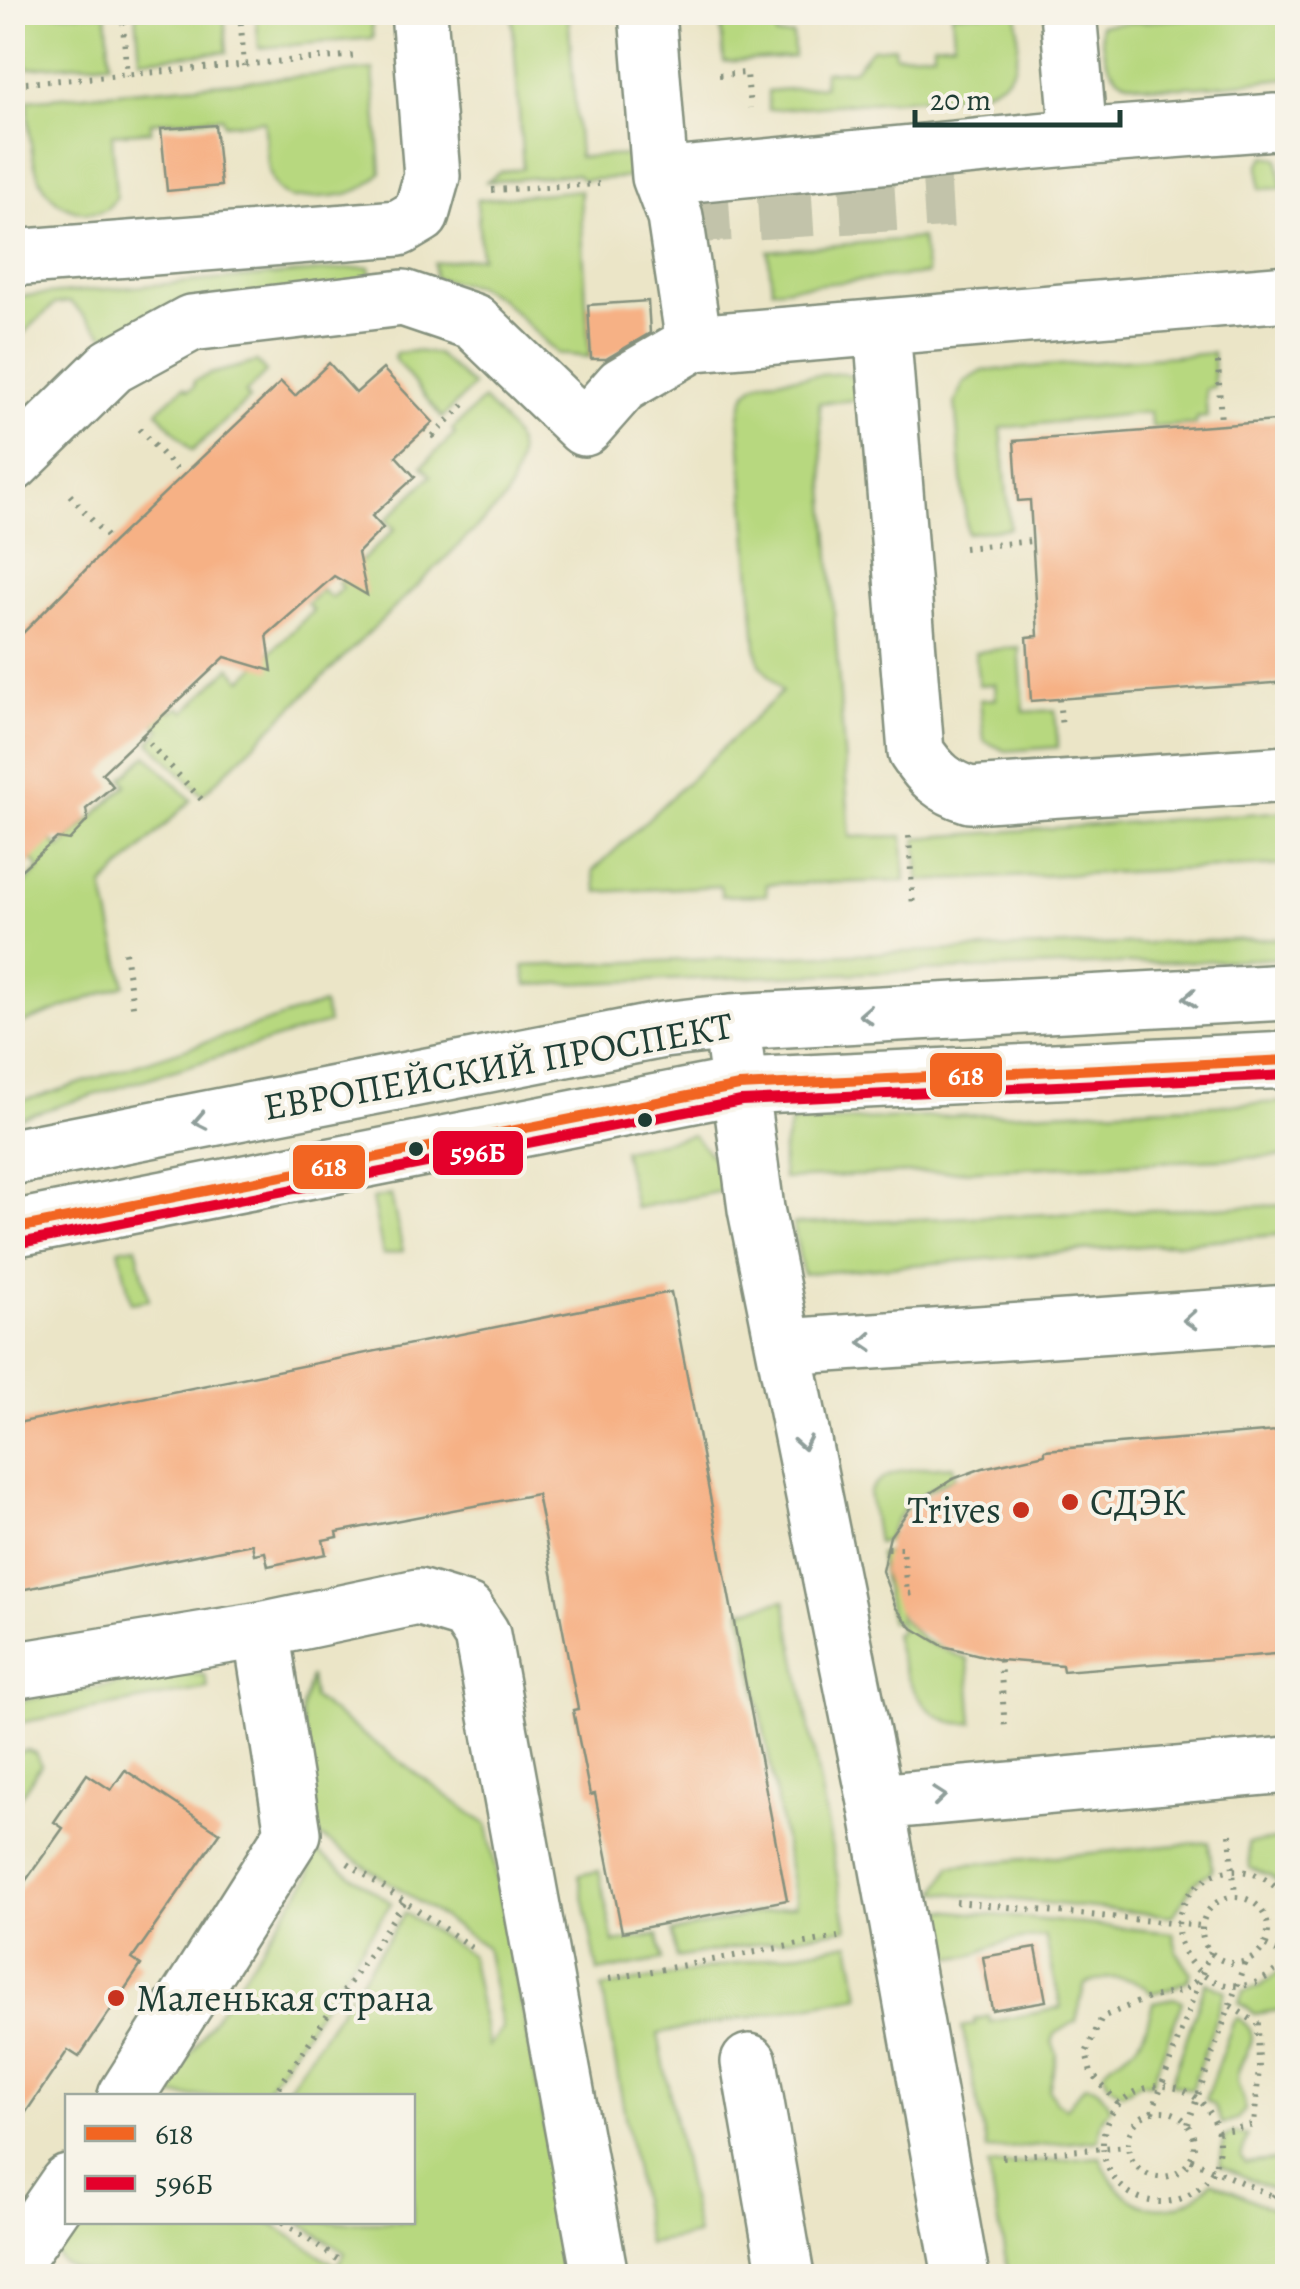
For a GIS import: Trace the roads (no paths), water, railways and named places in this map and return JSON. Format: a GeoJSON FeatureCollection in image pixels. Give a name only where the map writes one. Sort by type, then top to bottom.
{"type":"FeatureCollection","features":[{"type":"Feature","properties":{"kind":"street"},"geometry":{"type":"LineString","coordinates":[[12,258],[399,228],[421,215],[432,176],[419,12]]}},
{"type":"Feature","properties":{"kind":"street"},"geometry":{"type":"LineString","coordinates":[[647,12],[638,180],[675,217],[694,344]]}},
{"type":"Feature","properties":{"kind":"street"},"geometry":{"type":"LineString","coordinates":[[1068,12],[1080,137]]}},
{"type":"Feature","properties":{"kind":"street"},"geometry":{"type":"LineString","coordinates":[[638,180],[1275,122]]}},
{"type":"Feature","properties":{"kind":"street"},"geometry":{"type":"LineString","coordinates":[[399,228],[403,298]]}},
{"type":"Feature","properties":{"kind":"street"},"geometry":{"type":"LineString","coordinates":[[12,464],[112,366],[191,324],[223,317],[403,298],[474,322],[584,428],[622,385],[694,344],[1288,294]]}},
{"type":"Feature","properties":{"kind":"street"},"geometry":{"type":"LineString","coordinates":[[882,328],[916,752],[927,769],[946,788],[970,795],[1288,774]]}},
{"type":"Feature","properties":{"kind":"street","name":"ЕВРОПЕЙСКИЙ ПРОСПЕКТ"},"geometry":{"type":"LineString","coordinates":[[12,1157],[663,1030],[731,1022],[1288,992]]}},
{"type":"Feature","properties":{"kind":"street"},"geometry":{"type":"LineString","coordinates":[[731,1022],[748,1169],[876,1802],[962,2276]]}},
{"type":"Feature","properties":{"kind":"street","name":"ЕВРОПЕЙСКИЙ ПРОСПЕКТ"},"geometry":{"type":"LineString","coordinates":[[12,1229],[739,1086],[1288,1060]]}},
{"type":"Feature","properties":{"kind":"street"},"geometry":{"type":"LineString","coordinates":[[784,1348],[1288,1313]]}},
{"type":"Feature","properties":{"kind":"street"},"geometry":{"type":"LineString","coordinates":[[12,1671],[261,1630],[418,1597],[467,1612],[482,1635],[600,2276]]}},
{"type":"Feature","properties":{"kind":"street"},"geometry":{"type":"LineString","coordinates":[[127,2094],[294,1833],[261,1630]]}},
{"type":"Feature","properties":{"kind":"street"},"geometry":{"type":"LineString","coordinates":[[876,1802],[1288,1765]]}},
{"type":"Feature","properties":{"kind":"street"},"geometry":{"type":"LineString","coordinates":[[749,2062],[786,2276]]}},
{"type":"Feature","properties":{"kind":"street"},"geometry":{"type":"LineString","coordinates":[[12,2264],[65,2187]]}},
{"type":"Feature","properties":{"kind":"tunnel"},"geometry":{"type":"LineString","coordinates":[[675,217],[952,200]]}},
{"type":"Feature","properties":{"kind":"place","name":"СДЭК"},"geometry":{"type":"Point","coordinates":[1070,1502]}},
{"type":"Feature","properties":{"kind":"place","name":"Trives"},"geometry":{"type":"Point","coordinates":[1021,1510]}},
{"type":"Feature","properties":{"kind":"place","name":"Маленькая страна"},"geometry":{"type":"Point","coordinates":[116,1998]}}]}
